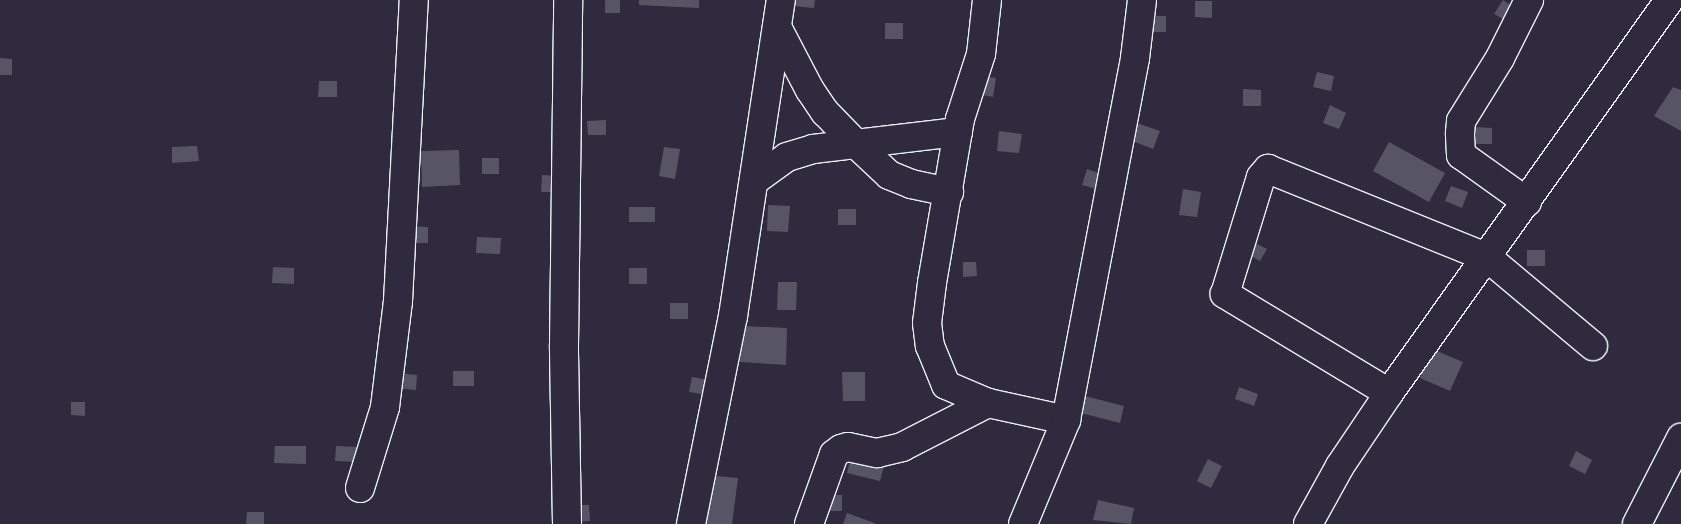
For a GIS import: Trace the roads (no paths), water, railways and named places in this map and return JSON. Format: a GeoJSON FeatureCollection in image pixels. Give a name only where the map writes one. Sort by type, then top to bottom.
{"type":"FeatureCollection","features":[{"type":"Feature","properties":{"kind":"street"},"geometry":{"type":"LineString","coordinates":[[360,488],[385,407],[398,301],[414,0]]}},
{"type":"Feature","properties":{"kind":"street"},"geometry":{"type":"LineString","coordinates":[[567,524],[564,345],[568,0]]}},
{"type":"Feature","properties":{"kind":"street"},"geometry":{"type":"LineString","coordinates":[[691,524],[733,316],[781,0]]}},
{"type":"Feature","properties":{"kind":"street"},"geometry":{"type":"LineString","coordinates":[[987,0],[981,54],[958,132],[929,305],[927,323],[930,346],[946,384],[988,403],[1066,420]]}},
{"type":"Feature","properties":{"kind":"street"},"geometry":{"type":"LineString","coordinates":[[1023,524],[1066,420],[1135,58],[1142,0]]}},
{"type":"Feature","properties":{"kind":"street"},"geometry":{"type":"LineString","coordinates":[[1527,202],[1461,155],[1460,133],[1461,121],[1500,58],[1529,0]]}},
{"type":"Feature","properties":{"kind":"street"},"geometry":{"type":"LineString","coordinates":[[1308,524],[1340,466],[1389,393],[1488,258],[1669,0]]}},
{"type":"Feature","properties":{"kind":"street"},"geometry":{"type":"LineString","coordinates":[[777,27],[810,90],[825,112],[856,144],[889,175],[911,184],[949,192]]}},
{"type":"Feature","properties":{"kind":"street"},"geometry":{"type":"LineString","coordinates":[[754,181],[787,157],[812,149],[958,132]]}},
{"type":"Feature","properties":{"kind":"street"},"geometry":{"type":"LineString","coordinates":[[1389,393],[1226,294],[1264,172],[1274,171],[1488,258],[1593,346]]}},
{"type":"Feature","properties":{"kind":"street"},"geometry":{"type":"LineString","coordinates":[[809,524],[834,454],[841,449],[848,447],[877,453],[902,447],[988,403]]}},
{"type":"Feature","properties":{"kind":"street"},"geometry":{"type":"LineString","coordinates":[[1637,524],[1681,438]]}}]}
